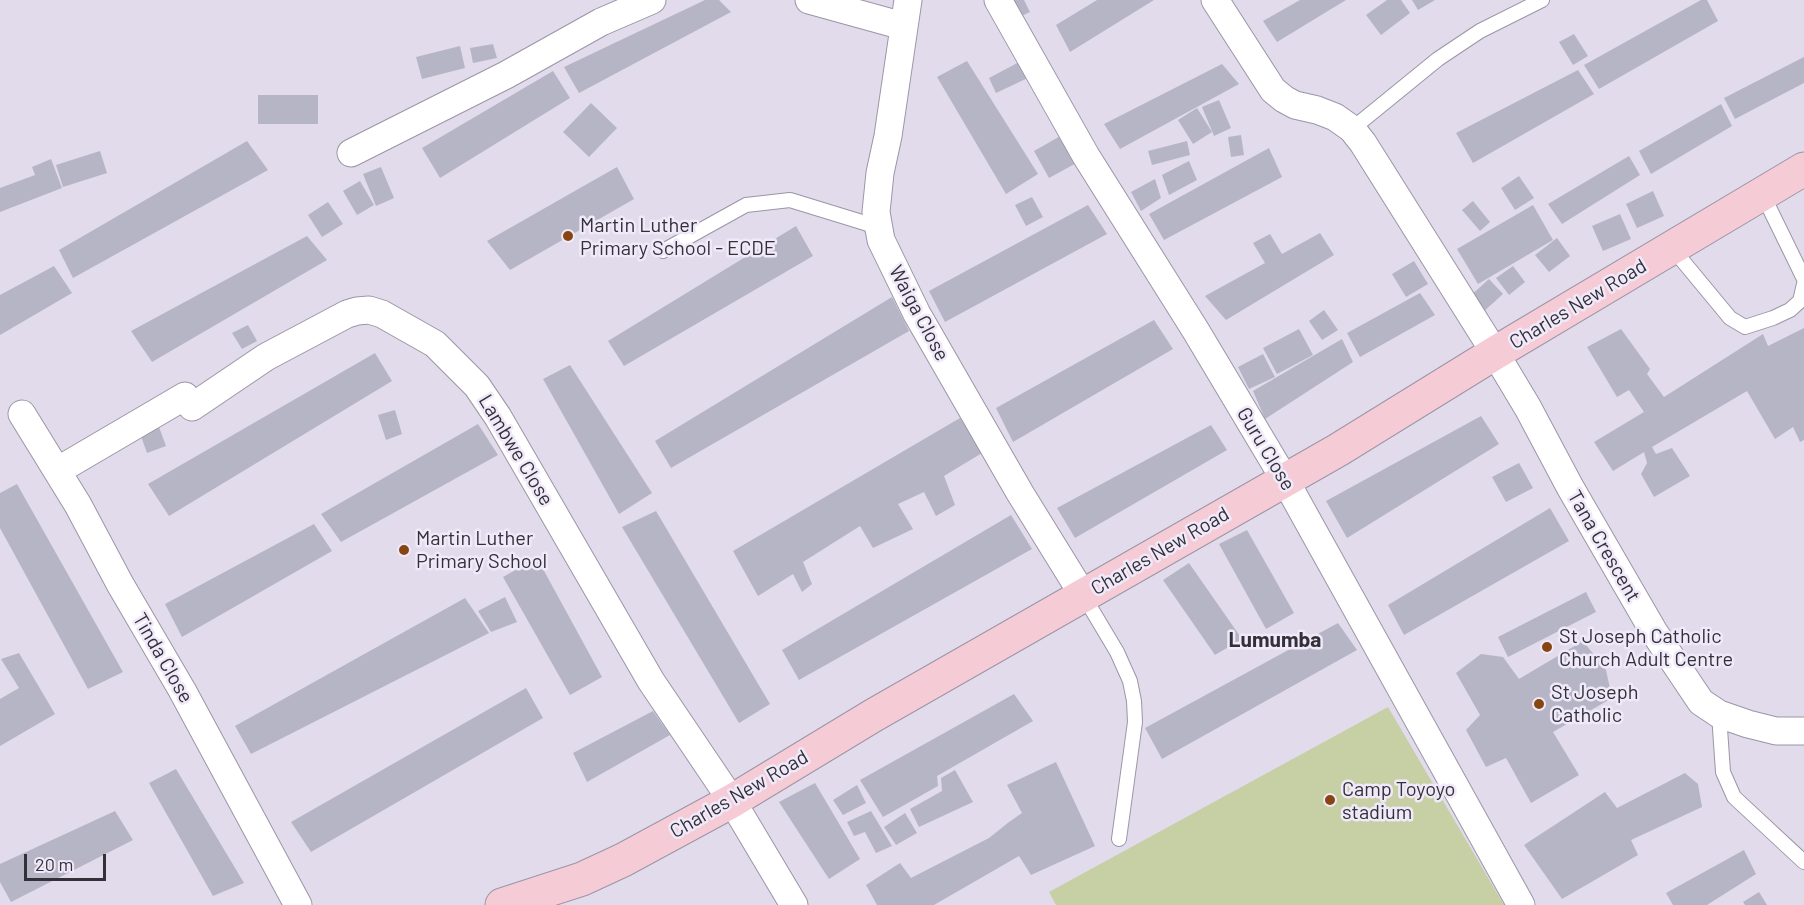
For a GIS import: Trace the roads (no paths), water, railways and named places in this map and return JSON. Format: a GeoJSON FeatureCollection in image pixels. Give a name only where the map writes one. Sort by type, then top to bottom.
{"type":"FeatureCollection","features":[{"type":"Feature","properties":{"kind":"street"},"geometry":{"type":"LineString","coordinates":[[351,153],[506,75],[601,22],[652,0]]}},
{"type":"Feature","properties":{"kind":"street"},"geometry":{"type":"LineString","coordinates":[[809,0],[905,13]]}},
{"type":"Feature","properties":{"kind":"street","name":"Guru Close"},"geometry":{"type":"LineString","coordinates":[[998,0],[1086,156],[1196,331],[1285,480],[1521,905]]}},
{"type":"Feature","properties":{"kind":"street"},"geometry":{"type":"LineString","coordinates":[[1215,0],[1273,90],[1294,105],[1335,117],[1352,129],[1376,163],[1495,353]]}},
{"type":"Feature","properties":{"kind":"street","name":"Waiga Close"},"geometry":{"type":"LineString","coordinates":[[905,13],[888,136],[880,173],[876,212],[881,240],[917,314],[1020,493],[1083,595]]}},
{"type":"Feature","properties":{"kind":"street","name":"Charles New Road"},"geometry":{"type":"LineString","coordinates":[[502,905],[582,879],[623,860],[732,801],[874,715],[1285,480],[1804,169]]}},
{"type":"Feature","properties":{"kind":"street","name":"Lambwe Close"},"geometry":{"type":"LineString","coordinates":[[57,471],[347,314],[369,310],[382,314],[435,344],[477,386],[498,417],[651,681],[732,801],[794,905]]}},
{"type":"Feature","properties":{"kind":"street","name":"Tana Crescent"},"geometry":{"type":"LineString","coordinates":[[1495,353],[1654,632],[1701,702],[1719,714],[1776,731],[1804,732]]}},
{"type":"Feature","properties":{"kind":"street","name":"Tinda Close"},"geometry":{"type":"LineString","coordinates":[[22,414],[182,690],[298,905]]}},
{"type":"Feature","properties":{"kind":"lane"},"geometry":{"type":"LineString","coordinates":[[1352,129],[1438,59],[1480,31],[1542,0]]}},
{"type":"Feature","properties":{"kind":"lane"},"geometry":{"type":"LineString","coordinates":[[1762,193],[1804,279]]}},
{"type":"Feature","properties":{"kind":"lane"},"geometry":{"type":"LineString","coordinates":[[663,251],[746,205],[790,200],[878,226]]}},
{"type":"Feature","properties":{"kind":"lane"},"geometry":{"type":"LineString","coordinates":[[1672,249],[1730,318],[1745,327],[1790,310],[1800,300],[1804,284]]}},
{"type":"Feature","properties":{"kind":"lane"},"geometry":{"type":"LineString","coordinates":[[1083,595],[1117,652],[1130,681],[1134,701],[1135,722],[1119,839]]}},
{"type":"Feature","properties":{"kind":"lane"},"geometry":{"type":"LineString","coordinates":[[1719,714],[1723,772],[1734,797],[1804,862]]}},
{"type":"Feature","properties":{"kind":"place","name":"Martin Luther Primary School - ECDE"},"geometry":{"type":"Point","coordinates":[568,236]}},
{"type":"Feature","properties":{"kind":"place","name":"Martin Luther Primary School"},"geometry":{"type":"Point","coordinates":[404,550]}},
{"type":"Feature","properties":{"kind":"place","name":"St Joseph Catholic Church Adult Centre"},"geometry":{"type":"Point","coordinates":[1547,647]}},
{"type":"Feature","properties":{"kind":"place","name":"St Joseph Catholic"},"geometry":{"type":"Point","coordinates":[1539,704]}},
{"type":"Feature","properties":{"kind":"place","name":"Camp Toyoyo stadium"},"geometry":{"type":"Point","coordinates":[1330,800]}},
{"type":"Feature","properties":{"kind":"district","name":"Lumumba"},"geometry":{"type":"Point","coordinates":[1275,640]}}]}
